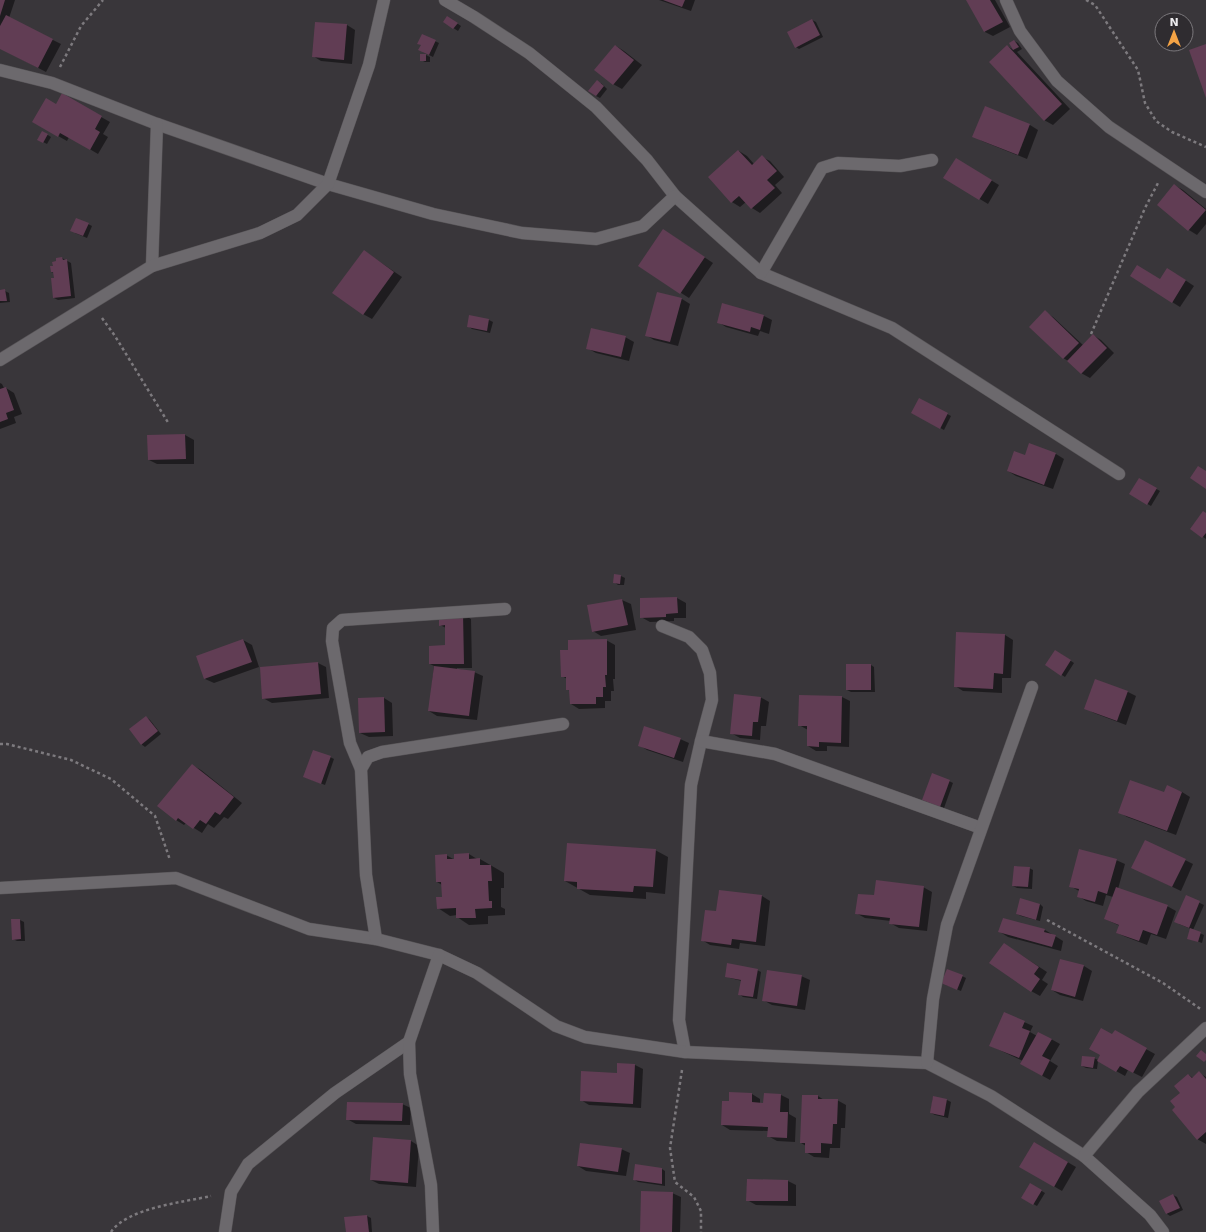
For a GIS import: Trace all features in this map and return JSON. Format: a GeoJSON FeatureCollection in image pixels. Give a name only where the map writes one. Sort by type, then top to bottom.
{"type":"FeatureCollection","features":[{"type":"Feature","properties":{"kind":"street"},"geometry":{"type":"LineString","coordinates":[[0,360],[152,266],[260,233],[297,215],[328,184],[368,65],[384,0]]}},
{"type":"Feature","properties":{"kind":"street"},"geometry":{"type":"LineString","coordinates":[[445,0],[529,53],[596,107],[648,160],[675,196],[761,273],[892,328],[1119,474]]}},
{"type":"Feature","properties":{"kind":"street"},"geometry":{"type":"LineString","coordinates":[[1006,0],[1020,31],[1057,81],[1109,127],[1206,192]]}},
{"type":"Feature","properties":{"kind":"street"},"geometry":{"type":"LineString","coordinates":[[0,70],[52,83],[157,124],[328,184],[433,214],[522,233],[596,239],[643,226],[675,196]]}},
{"type":"Feature","properties":{"kind":"street"},"geometry":{"type":"LineString","coordinates":[[152,266],[157,124]]}},
{"type":"Feature","properties":{"kind":"street"},"geometry":{"type":"LineString","coordinates":[[761,273],[822,168],[838,163],[900,166],[932,160]]}},
{"type":"Feature","properties":{"kind":"street"},"geometry":{"type":"LineString","coordinates":[[376,939],[366,875],[361,769],[350,743],[332,641],[333,628],[342,620],[505,609]]}},
{"type":"Feature","properties":{"kind":"street"},"geometry":{"type":"LineString","coordinates":[[662,626],[689,637],[702,650],[710,673],[712,700],[700,740],[692,785],[679,1020],[685,1052]]}},
{"type":"Feature","properties":{"kind":"street"},"geometry":{"type":"LineString","coordinates":[[927,1063],[933,999],[947,924],[1032,687]]}},
{"type":"Feature","properties":{"kind":"street"},"geometry":{"type":"LineString","coordinates":[[361,769],[368,757],[382,752],[563,724]]}},
{"type":"Feature","properties":{"kind":"street"},"geometry":{"type":"LineString","coordinates":[[700,740],[775,754],[981,828]]}},
{"type":"Feature","properties":{"kind":"street"},"geometry":{"type":"LineString","coordinates":[[0,888],[176,878],[309,929],[376,939],[439,955],[477,973],[556,1026],[584,1037],[685,1052],[927,1063],[991,1096],[1084,1156],[1150,1216],[1163,1232]]}},
{"type":"Feature","properties":{"kind":"street"},"geometry":{"type":"LineString","coordinates":[[433,1232],[431,1185],[410,1074],[409,1042],[439,955]]}},
{"type":"Feature","properties":{"kind":"street"},"geometry":{"type":"LineString","coordinates":[[1084,1156],[1138,1092],[1206,1028]]}},
{"type":"Feature","properties":{"kind":"street"},"geometry":{"type":"LineString","coordinates":[[225,1232],[231,1192],[248,1164],[335,1093],[409,1042]]}},
{"type":"Feature","properties":{"kind":"path"},"geometry":{"type":"LineString","coordinates":[[52,83],[81,26],[102,0]]}},
{"type":"Feature","properties":{"kind":"path"},"geometry":{"type":"LineString","coordinates":[[1086,0],[1095,5],[1138,70],[1145,104],[1156,121],[1172,132],[1206,147]]}},
{"type":"Feature","properties":{"kind":"path"},"geometry":{"type":"LineString","coordinates":[[1091,334],[1145,208],[1168,167]]}},
{"type":"Feature","properties":{"kind":"path"},"geometry":{"type":"LineString","coordinates":[[92,303],[115,336],[169,424]]}},
{"type":"Feature","properties":{"kind":"path"},"geometry":{"type":"LineString","coordinates":[[0,744],[6,744],[71,760],[111,779],[155,816],[176,878]]}},
{"type":"Feature","properties":{"kind":"path"},"geometry":{"type":"LineString","coordinates":[[1046,920],[1162,983],[1206,1013]]}},
{"type":"Feature","properties":{"kind":"path"},"geometry":{"type":"LineString","coordinates":[[685,1052],[670,1148],[675,1182],[694,1197],[701,1211],[701,1232]]}},
{"type":"Feature","properties":{"kind":"path"},"geometry":{"type":"LineString","coordinates":[[111,1232],[129,1217],[156,1207],[231,1192]]}},
{"type":"Feature","properties":{"kind":"building"},"geometry":{"type":"Polygon","coordinates":[[[0,0],[5,0],[0,16],[0,0]]]}},
{"type":"Feature","properties":{"kind":"building"},"geometry":{"type":"Polygon","coordinates":[[[663,0],[685,0],[682,7],[663,0]]]}},
{"type":"Feature","properties":{"kind":"building"},"geometry":{"type":"Polygon","coordinates":[[[966,0],[990,0],[1003,22],[984,32],[966,0]]]}},
{"type":"Feature","properties":{"kind":"building"},"geometry":{"type":"Polygon","coordinates":[[[6,15],[53,39],[38,68],[0,49],[0,26],[6,15]]]}},
{"type":"Feature","properties":{"kind":"building"},"geometry":{"type":"Polygon","coordinates":[[[447,16],[458,23],[453,29],[443,22],[447,16]]]}},
{"type":"Feature","properties":{"kind":"building"},"geometry":{"type":"Polygon","coordinates":[[[812,19],[820,35],[795,48],[787,32],[812,19]]]}},
{"type":"Feature","properties":{"kind":"building"},"geometry":{"type":"Polygon","coordinates":[[[315,22],[347,24],[344,60],[312,57],[315,22]]]}},
{"type":"Feature","properties":{"kind":"building"},"geometry":{"type":"Polygon","coordinates":[[[422,34],[436,40],[429,55],[418,50],[421,45],[417,44],[422,34]]]}},
{"type":"Feature","properties":{"kind":"building"},"geometry":{"type":"Polygon","coordinates":[[[1014,40],[1019,47],[1013,50],[1009,43],[1014,40]]]}},
{"type":"Feature","properties":{"kind":"building"},"geometry":{"type":"Polygon","coordinates":[[[1206,44],[1206,98],[1190,52],[1194,52],[1194,48],[1206,44]]]}},
{"type":"Feature","properties":{"kind":"building"},"geometry":{"type":"Polygon","coordinates":[[[615,45],[634,60],[613,85],[594,70],[615,45]]]}},
{"type":"Feature","properties":{"kind":"building"},"geometry":{"type":"Polygon","coordinates":[[[1007,45],[1062,104],[1044,121],[989,62],[1007,45]]]}},
{"type":"Feature","properties":{"kind":"building"},"geometry":{"type":"Polygon","coordinates":[[[420,54],[426,54],[426,61],[420,61],[420,54]]]}},
{"type":"Feature","properties":{"kind":"building"},"geometry":{"type":"Polygon","coordinates":[[[597,80],[604,86],[596,96],[588,91],[597,80]]]}},
{"type":"Feature","properties":{"kind":"building"},"geometry":{"type":"Polygon","coordinates":[[[62,93],[102,116],[95,129],[100,132],[90,150],[60,133],[58,137],[32,122],[46,98],[56,104],[62,93]]]}},
{"type":"Feature","properties":{"kind":"building"},"geometry":{"type":"Polygon","coordinates":[[[985,106],[1030,124],[1018,155],[972,137],[985,106]]]}},
{"type":"Feature","properties":{"kind":"building"},"geometry":{"type":"Polygon","coordinates":[[[42,131],[48,134],[43,143],[37,140],[42,131]]]}},
{"type":"Feature","properties":{"kind":"building"},"geometry":{"type":"Polygon","coordinates":[[[738,150],[752,165],[762,155],[777,171],[767,180],[775,188],[751,209],[739,196],[731,203],[708,177],[738,150]]]}},
{"type":"Feature","properties":{"kind":"building"},"geometry":{"type":"Polygon","coordinates":[[[956,158],[992,180],[979,200],[943,178],[956,158]]]}},
{"type":"Feature","properties":{"kind":"building"},"geometry":{"type":"Polygon","coordinates":[[[1174,184],[1206,210],[1188,231],[1157,205],[1174,184]]]}},
{"type":"Feature","properties":{"kind":"building"},"geometry":{"type":"Polygon","coordinates":[[[76,218],[89,223],[83,236],[70,231],[76,218]]]}},
{"type":"Feature","properties":{"kind":"building"},"geometry":{"type":"Polygon","coordinates":[[[663,229],[705,257],[680,294],[638,266],[663,229]]]}},
{"type":"Feature","properties":{"kind":"building"},"geometry":{"type":"Polygon","coordinates":[[[364,250],[394,272],[363,315],[332,293],[364,250]]]}},
{"type":"Feature","properties":{"kind":"building"},"geometry":{"type":"Polygon","coordinates":[[[62,257],[63,260],[67,259],[71,296],[53,298],[51,278],[54,278],[50,266],[53,266],[52,262],[56,261],[56,258],[62,257]]]}},
{"type":"Feature","properties":{"kind":"building"},"geometry":{"type":"Polygon","coordinates":[[[1137,265],[1160,279],[1167,268],[1186,280],[1172,303],[1130,276],[1137,265]]]}},
{"type":"Feature","properties":{"kind":"building"},"geometry":{"type":"Polygon","coordinates":[[[5,289],[7,301],[0,301],[0,290],[5,289]]]}},
{"type":"Feature","properties":{"kind":"building"},"geometry":{"type":"Polygon","coordinates":[[[657,292],[682,298],[670,342],[645,336],[657,292]]]}},
{"type":"Feature","properties":{"kind":"building"},"geometry":{"type":"Polygon","coordinates":[[[722,303],[764,315],[760,330],[751,327],[750,332],[717,323],[722,303]]]}},
{"type":"Feature","properties":{"kind":"building"},"geometry":{"type":"Polygon","coordinates":[[[1045,310],[1079,343],[1063,359],[1029,327],[1045,310]]]}},
{"type":"Feature","properties":{"kind":"building"},"geometry":{"type":"Polygon","coordinates":[[[469,315],[489,319],[487,331],[467,327],[469,315]]]}},
{"type":"Feature","properties":{"kind":"building"},"geometry":{"type":"Polygon","coordinates":[[[591,328],[626,336],[621,357],[586,349],[591,328]]]}},
{"type":"Feature","properties":{"kind":"building"},"geometry":{"type":"Polygon","coordinates":[[[1093,334],[1107,348],[1081,374],[1067,361],[1093,334]]]}},
{"type":"Feature","properties":{"kind":"building"},"geometry":{"type":"Polygon","coordinates":[[[6,387],[14,410],[6,413],[8,419],[0,422],[0,389],[6,387]]]}},
{"type":"Feature","properties":{"kind":"building"},"geometry":{"type":"Polygon","coordinates":[[[919,398],[948,413],[940,429],[911,413],[919,398]]]}},
{"type":"Feature","properties":{"kind":"building"},"geometry":{"type":"Polygon","coordinates":[[[185,434],[186,459],[148,460],[147,435],[185,434]]]}},
{"type":"Feature","properties":{"kind":"building"},"geometry":{"type":"Polygon","coordinates":[[[1029,443],[1056,453],[1044,485],[1007,471],[1014,451],[1025,455],[1029,443]]]}},
{"type":"Feature","properties":{"kind":"building"},"geometry":{"type":"Polygon","coordinates":[[[1198,466],[1206,471],[1206,489],[1190,478],[1198,466]]]}},
{"type":"Feature","properties":{"kind":"building"},"geometry":{"type":"Polygon","coordinates":[[[1139,478],[1157,488],[1147,505],[1129,494],[1139,478]]]}},
{"type":"Feature","properties":{"kind":"building"},"geometry":{"type":"Polygon","coordinates":[[[1203,511],[1206,513],[1206,533],[1202,538],[1190,529],[1203,511]]]}},
{"type":"Feature","properties":{"kind":"building"},"geometry":{"type":"Polygon","coordinates":[[[614,574],[621,575],[620,584],[613,583],[614,574]]]}},
{"type":"Feature","properties":{"kind":"building"},"geometry":{"type":"Polygon","coordinates":[[[677,597],[678,613],[666,614],[666,617],[640,618],[640,598],[677,597]]]}},
{"type":"Feature","properties":{"kind":"building"},"geometry":{"type":"Polygon","coordinates":[[[622,599],[628,625],[592,632],[587,605],[622,599]]]}},
{"type":"Feature","properties":{"kind":"building"},"geometry":{"type":"Polygon","coordinates":[[[463,613],[464,664],[429,664],[429,646],[445,645],[445,625],[439,626],[439,614],[463,613]]]}},
{"type":"Feature","properties":{"kind":"building"},"geometry":{"type":"Polygon","coordinates":[[[956,632],[1005,634],[1003,674],[994,673],[993,689],[954,687],[956,632]]]}},
{"type":"Feature","properties":{"kind":"building"},"geometry":{"type":"Polygon","coordinates":[[[243,639],[252,662],[204,679],[196,656],[243,639]]]}},
{"type":"Feature","properties":{"kind":"building"},"geometry":{"type":"Polygon","coordinates":[[[607,639],[607,675],[605,675],[606,687],[603,687],[603,697],[596,697],[596,704],[570,704],[569,690],[566,690],[566,677],[561,677],[560,650],[568,650],[568,640],[607,639]]]}},
{"type":"Feature","properties":{"kind":"building"},"geometry":{"type":"Polygon","coordinates":[[[1055,650],[1071,660],[1061,676],[1045,665],[1055,650]]]}},
{"type":"Feature","properties":{"kind":"building"},"geometry":{"type":"Polygon","coordinates":[[[318,662],[321,694],[262,699],[260,667],[318,662]]]}},
{"type":"Feature","properties":{"kind":"building"},"geometry":{"type":"Polygon","coordinates":[[[846,664],[871,664],[871,690],[846,690],[846,664]]]}},
{"type":"Feature","properties":{"kind":"building"},"geometry":{"type":"Polygon","coordinates":[[[434,666],[475,671],[469,716],[428,711],[434,666]]]}},
{"type":"Feature","properties":{"kind":"building"},"geometry":{"type":"Polygon","coordinates":[[[1095,679],[1128,691],[1117,721],[1084,709],[1095,679]]]}},
{"type":"Feature","properties":{"kind":"building"},"geometry":{"type":"Polygon","coordinates":[[[734,694],[761,697],[758,722],[753,722],[752,736],[730,734],[734,694]]]}},
{"type":"Feature","properties":{"kind":"building"},"geometry":{"type":"Polygon","coordinates":[[[799,695],[842,696],[841,743],[819,742],[819,747],[807,746],[807,726],[798,726],[799,695]]]}},
{"type":"Feature","properties":{"kind":"building"},"geometry":{"type":"Polygon","coordinates":[[[384,697],[385,732],[359,733],[358,698],[384,697]]]}},
{"type":"Feature","properties":{"kind":"building"},"geometry":{"type":"Polygon","coordinates":[[[146,716],[158,731],[141,745],[129,729],[146,716]]]}},
{"type":"Feature","properties":{"kind":"building"},"geometry":{"type":"Polygon","coordinates":[[[644,726],[681,738],[674,758],[638,746],[644,726]]]}},
{"type":"Feature","properties":{"kind":"building"},"geometry":{"type":"Polygon","coordinates":[[[313,750],[331,756],[321,784],[303,777],[313,750]]]}},
{"type":"Feature","properties":{"kind":"building"},"geometry":{"type":"Polygon","coordinates":[[[192,764],[234,797],[220,815],[215,812],[206,824],[200,820],[193,829],[178,818],[176,821],[157,806],[192,764]]]}},
{"type":"Feature","properties":{"kind":"building"},"geometry":{"type":"Polygon","coordinates":[[[932,773],[950,780],[940,807],[922,800],[932,773]]]}},
{"type":"Feature","properties":{"kind":"building"},"geometry":{"type":"Polygon","coordinates":[[[1130,780],[1164,792],[1167,785],[1182,792],[1167,831],[1118,813],[1130,780]]]}},
{"type":"Feature","properties":{"kind":"building"},"geometry":{"type":"Polygon","coordinates":[[[1145,840],[1186,859],[1172,887],[1131,868],[1145,840]]]}},
{"type":"Feature","properties":{"kind":"building"},"geometry":{"type":"Polygon","coordinates":[[[567,843],[656,849],[653,887],[634,886],[633,892],[577,889],[577,882],[564,881],[567,843]]]}},
{"type":"Feature","properties":{"kind":"building"},"geometry":{"type":"Polygon","coordinates":[[[1079,849],[1117,859],[1107,894],[1098,891],[1095,902],[1077,897],[1079,889],[1069,887],[1079,849]]]}},
{"type":"Feature","properties":{"kind":"building"},"geometry":{"type":"Polygon","coordinates":[[[469,853],[469,859],[480,858],[480,865],[491,865],[492,881],[488,881],[489,901],[492,901],[492,908],[475,909],[476,918],[456,918],[456,908],[437,909],[436,897],[442,897],[441,882],[436,882],[435,855],[447,854],[447,859],[454,859],[454,854],[469,853]]]}},
{"type":"Feature","properties":{"kind":"building"},"geometry":{"type":"Polygon","coordinates":[[[1014,866],[1030,867],[1028,887],[1012,886],[1014,866]]]}},
{"type":"Feature","properties":{"kind":"building"},"geometry":{"type":"Polygon","coordinates":[[[876,880],[924,886],[919,927],[889,924],[890,918],[855,914],[858,894],[874,895],[876,880]]]}},
{"type":"Feature","properties":{"kind":"building"},"geometry":{"type":"Polygon","coordinates":[[[1116,887],[1168,905],[1157,935],[1143,930],[1139,941],[1116,933],[1119,925],[1104,919],[1116,887]]]}},
{"type":"Feature","properties":{"kind":"building"},"geometry":{"type":"Polygon","coordinates":[[[719,890],[762,895],[756,942],[732,939],[731,945],[701,941],[705,910],[716,911],[719,890]]]}},
{"type":"Feature","properties":{"kind":"building"},"geometry":{"type":"Polygon","coordinates":[[[1186,895],[1200,901],[1189,928],[1174,922],[1186,895]]]}},
{"type":"Feature","properties":{"kind":"building"},"geometry":{"type":"Polygon","coordinates":[[[1020,898],[1040,904],[1036,920],[1016,914],[1020,898]]]}},
{"type":"Feature","properties":{"kind":"building"},"geometry":{"type":"Polygon","coordinates":[[[1003,918],[1045,929],[1044,932],[1056,935],[1052,947],[998,932],[1003,918]]]}},
{"type":"Feature","properties":{"kind":"building"},"geometry":{"type":"Polygon","coordinates":[[[11,919],[20,919],[21,939],[12,940],[11,919]]]}},
{"type":"Feature","properties":{"kind":"building"},"geometry":{"type":"Polygon","coordinates":[[[1190,928],[1201,932],[1198,942],[1187,939],[1190,928]]]}},
{"type":"Feature","properties":{"kind":"building"},"geometry":{"type":"Polygon","coordinates":[[[1004,943],[1039,967],[1034,974],[1040,979],[1031,992],[989,963],[1004,943]]]}},
{"type":"Feature","properties":{"kind":"building"},"geometry":{"type":"Polygon","coordinates":[[[1060,959],[1084,965],[1075,997],[1051,990],[1060,959]]]}},
{"type":"Feature","properties":{"kind":"building"},"geometry":{"type":"Polygon","coordinates":[[[727,963],[758,969],[753,997],[738,995],[741,980],[725,977],[727,963]]]}},
{"type":"Feature","properties":{"kind":"building"},"geometry":{"type":"Polygon","coordinates":[[[947,969],[963,975],[957,990],[941,983],[947,969]]]}},
{"type":"Feature","properties":{"kind":"building"},"geometry":{"type":"Polygon","coordinates":[[[767,970],[802,975],[797,1006],[762,1001],[767,970]]]}},
{"type":"Feature","properties":{"kind":"building"},"geometry":{"type":"Polygon","coordinates":[[[1004,1012],[1025,1021],[1022,1028],[1030,1031],[1019,1058],[989,1046],[1004,1012]]]}},
{"type":"Feature","properties":{"kind":"building"},"geometry":{"type":"Polygon","coordinates":[[[1101,1028],[1112,1034],[1115,1030],[1147,1048],[1133,1073],[1120,1066],[1116,1072],[1097,1061],[1100,1055],[1089,1049],[1101,1028]]]}},
{"type":"Feature","properties":{"kind":"building"},"geometry":{"type":"Polygon","coordinates":[[[1038,1032],[1052,1039],[1042,1056],[1050,1060],[1042,1076],[1020,1064],[1038,1032]]]}},
{"type":"Feature","properties":{"kind":"building"},"geometry":{"type":"Polygon","coordinates":[[[1201,1050],[1206,1054],[1206,1060],[1204,1062],[1196,1056],[1201,1050]]]}},
{"type":"Feature","properties":{"kind":"building"},"geometry":{"type":"Polygon","coordinates":[[[1082,1056],[1095,1057],[1093,1068],[1081,1066],[1082,1056]]]}},
{"type":"Feature","properties":{"kind":"building"},"geometry":{"type":"Polygon","coordinates":[[[617,1063],[635,1064],[633,1104],[580,1101],[581,1071],[617,1073],[617,1063]]]}},
{"type":"Feature","properties":{"kind":"building"},"geometry":{"type":"Polygon","coordinates":[[[1199,1071],[1206,1079],[1206,1132],[1197,1140],[1172,1110],[1175,1107],[1170,1101],[1180,1093],[1174,1086],[1188,1074],[1192,1078],[1199,1071]]]}},
{"type":"Feature","properties":{"kind":"building"},"geometry":{"type":"Polygon","coordinates":[[[729,1092],[752,1093],[752,1102],[763,1103],[764,1093],[781,1094],[780,1112],[788,1112],[787,1138],[767,1137],[768,1127],[721,1125],[722,1101],[729,1101],[729,1092]]]}},
{"type":"Feature","properties":{"kind":"building"},"geometry":{"type":"Polygon","coordinates":[[[802,1095],[818,1095],[818,1099],[838,1099],[837,1124],[833,1124],[832,1144],[821,1143],[821,1153],[805,1153],[805,1143],[800,1143],[802,1095]]]}},
{"type":"Feature","properties":{"kind":"building"},"geometry":{"type":"Polygon","coordinates":[[[933,1096],[947,1099],[944,1116],[930,1113],[933,1096]]]}},
{"type":"Feature","properties":{"kind":"building"},"geometry":{"type":"Polygon","coordinates":[[[347,1102],[403,1103],[402,1121],[346,1120],[347,1102]]]}},
{"type":"Feature","properties":{"kind":"building"},"geometry":{"type":"Polygon","coordinates":[[[373,1137],[411,1140],[408,1183],[370,1180],[373,1137]]]}},
{"type":"Feature","properties":{"kind":"building"},"geometry":{"type":"Polygon","coordinates":[[[1034,1142],[1068,1162],[1054,1187],[1019,1167],[1034,1142]]]}},
{"type":"Feature","properties":{"kind":"building"},"geometry":{"type":"Polygon","coordinates":[[[580,1143],[622,1148],[618,1172],[577,1166],[580,1143]]]}},
{"type":"Feature","properties":{"kind":"building"},"geometry":{"type":"Polygon","coordinates":[[[635,1164],[662,1168],[662,1184],[633,1180],[635,1164]]]}},
{"type":"Feature","properties":{"kind":"building"},"geometry":{"type":"Polygon","coordinates":[[[747,1179],[788,1180],[788,1201],[746,1201],[747,1179]]]}},
{"type":"Feature","properties":{"kind":"building"},"geometry":{"type":"Polygon","coordinates":[[[1030,1183],[1042,1190],[1033,1205],[1021,1198],[1030,1183]]]}},
{"type":"Feature","properties":{"kind":"building"},"geometry":{"type":"Polygon","coordinates":[[[641,1191],[673,1192],[672,1232],[640,1232],[641,1191]]]}},
{"type":"Feature","properties":{"kind":"building"},"geometry":{"type":"Polygon","coordinates":[[[1173,1194],[1180,1208],[1166,1214],[1159,1201],[1173,1194]]]}},
{"type":"Feature","properties":{"kind":"building"},"geometry":{"type":"Polygon","coordinates":[[[367,1215],[369,1232],[346,1232],[344,1217],[367,1215]]]}}]}
